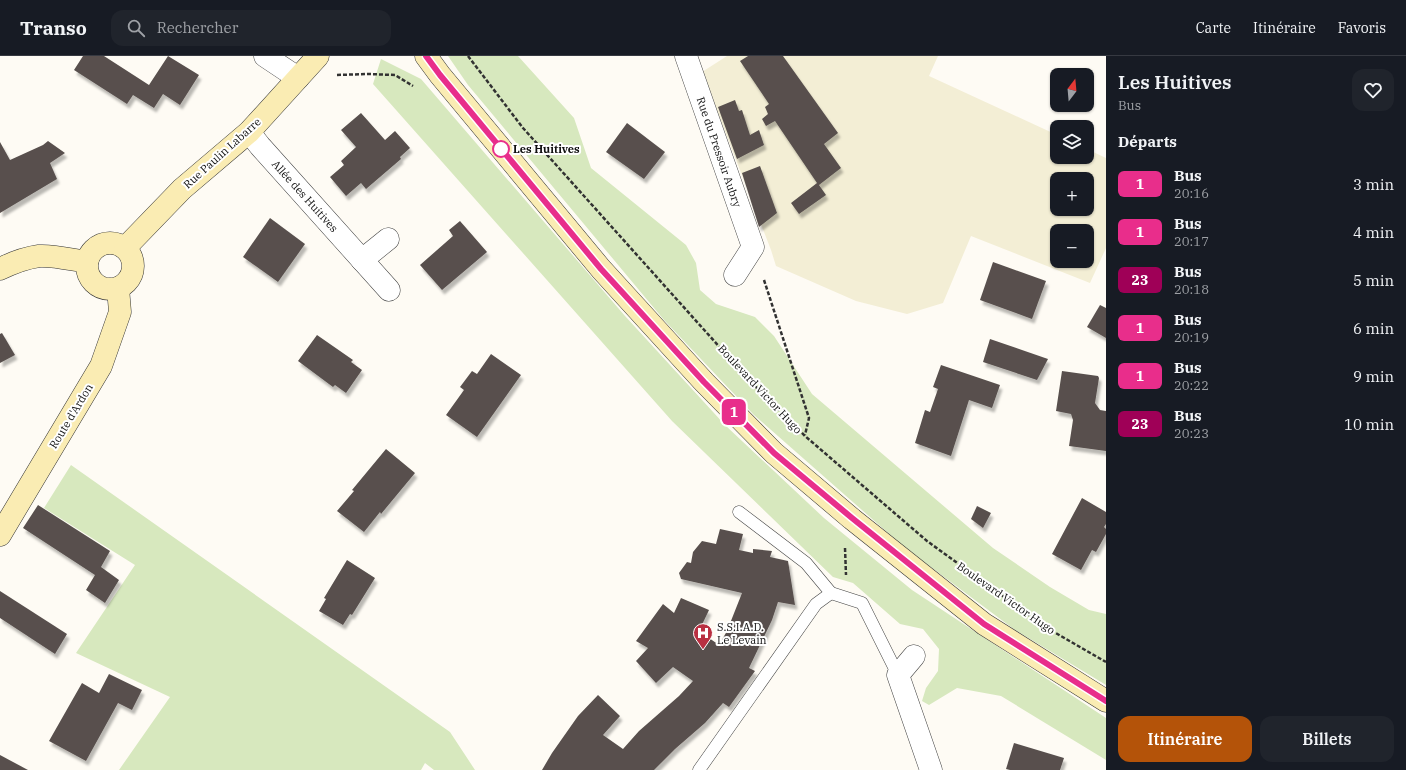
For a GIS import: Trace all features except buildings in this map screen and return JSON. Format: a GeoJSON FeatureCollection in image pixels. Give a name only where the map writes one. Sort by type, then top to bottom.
{"type":"FeatureCollection","features":[{"type":"Feature","properties":{"kind":"main road"},"geometry":{"type":"LineString","coordinates":[[426,56],[440,75],[601,269],[704,382],[774,453],[984,624],[1106,701]]}},
{"type":"Feature","properties":{"kind":"main road","name":"Rue Paulin Labarre"},"geometry":{"type":"LineString","coordinates":[[125,248],[182,189],[249,132],[309,66]]}},
{"type":"Feature","properties":{"kind":"main road"},"geometry":{"type":"LineString","coordinates":[[105,244],[119,244],[125,248],[129,253],[134,266],[133,274],[124,285],[118,288],[111,290],[98,287],[92,282],[89,276],[87,262],[93,250],[105,244]]}},
{"type":"Feature","properties":{"kind":"main road"},"geometry":{"type":"LineString","coordinates":[[0,269],[17,261],[40,256],[58,257],[87,262]]}},
{"type":"Feature","properties":{"kind":"main road","name":"Route d'Ardon"},"geometry":{"type":"LineString","coordinates":[[0,535],[101,366],[120,312],[118,288]]}},
{"type":"Feature","properties":{"kind":"street"},"geometry":{"type":"LineString","coordinates":[[265,56],[309,66]]}},
{"type":"Feature","properties":{"kind":"street","name":"Rue du Pressoir Aubry"},"geometry":{"type":"LineString","coordinates":[[686,56],[753,247]]}},
{"type":"Feature","properties":{"kind":"street","name":"Allée des Huitives"},"geometry":{"type":"LineString","coordinates":[[249,132],[389,290]]}},
{"type":"Feature","properties":{"kind":"street"},"geometry":{"type":"LineString","coordinates":[[362,260],[388,239]]}},
{"type":"Feature","properties":{"kind":"street"},"geometry":{"type":"LineString","coordinates":[[735,275],[753,247]]}},
{"type":"Feature","properties":{"kind":"street"},"geometry":{"type":"LineString","coordinates":[[914,656],[898,675],[931,770]]}},
{"type":"Feature","properties":{"kind":"lane"},"geometry":{"type":"LineString","coordinates":[[740,512],[806,563],[831,593],[862,603],[898,675]]}},
{"type":"Feature","properties":{"kind":"lane"},"geometry":{"type":"LineString","coordinates":[[700,770],[816,604],[831,593]]}},
{"type":"Feature","properties":{"kind":"path","name":"Boulevard Victor Hugo"},"geometry":{"type":"LineString","coordinates":[[468,56],[523,128],[750,380],[804,436],[927,541],[1047,628],[1106,662]]}},
{"type":"Feature","properties":{"kind":"path"},"geometry":{"type":"LineString","coordinates":[[309,66],[323,75],[395,75],[417,88],[440,75]]}},
{"type":"Feature","properties":{"kind":"path"},"geometry":{"type":"LineString","coordinates":[[753,247],[809,418],[804,436]]}},
{"type":"Feature","properties":{"kind":"shaded area"},"geometry":{"type":"Polygon","coordinates":[[[727,56],[938,56],[929,76],[1050,132],[1050,164],[1094,164],[1094,152],[1106,158],[1106,248],[1090,283],[1052,268],[1094,268],[1094,224],[1050,224],[1050,267],[971,236],[943,303],[907,314],[856,301],[776,266],[702,72],[727,56]]]}},
{"type":"Feature","properties":{"kind":"green space"},"geometry":{"type":"Polygon","coordinates":[[[448,56],[518,56],[574,118],[591,168],[686,245],[696,263],[700,290],[716,304],[755,317],[774,336],[812,394],[993,548],[1050,587],[1089,610],[1106,614],[1106,685],[1015,630],[904,547],[754,415],[664,320],[468,85],[448,56]]]}},
{"type":"Feature","properties":{"kind":"green space"},"geometry":{"type":"Polygon","coordinates":[[[381,59],[421,79],[625,316],[725,425],[824,518],[912,590],[1106,718],[1106,760],[1001,696],[957,688],[929,705],[922,701],[926,688],[938,671],[939,649],[923,629],[900,624],[853,583],[833,577],[672,421],[373,84],[381,59]]]}},
{"type":"Feature","properties":{"kind":"green space"},"geometry":{"type":"Polygon","coordinates":[[[71,465],[450,732],[475,770],[434,770],[425,763],[421,770],[119,770],[170,697],[76,653],[135,565],[44,508],[71,465]]]}},
{"type":"Feature","properties":{"kind":"bus line","name":"1"},"geometry":{"type":"LineString","coordinates":[[426,56],[440,75],[601,269],[704,382],[774,453],[984,624],[1106,701]]}},
{"type":"Feature","properties":{"kind":"place","name":"Les Huitives"},"geometry":{"type":"Point","coordinates":[501,149]}},
{"type":"Feature","properties":{"kind":"place","name":"S.S.I.A.D. Le Levain"},"geometry":{"type":"Point","coordinates":[703,650]}}]}
